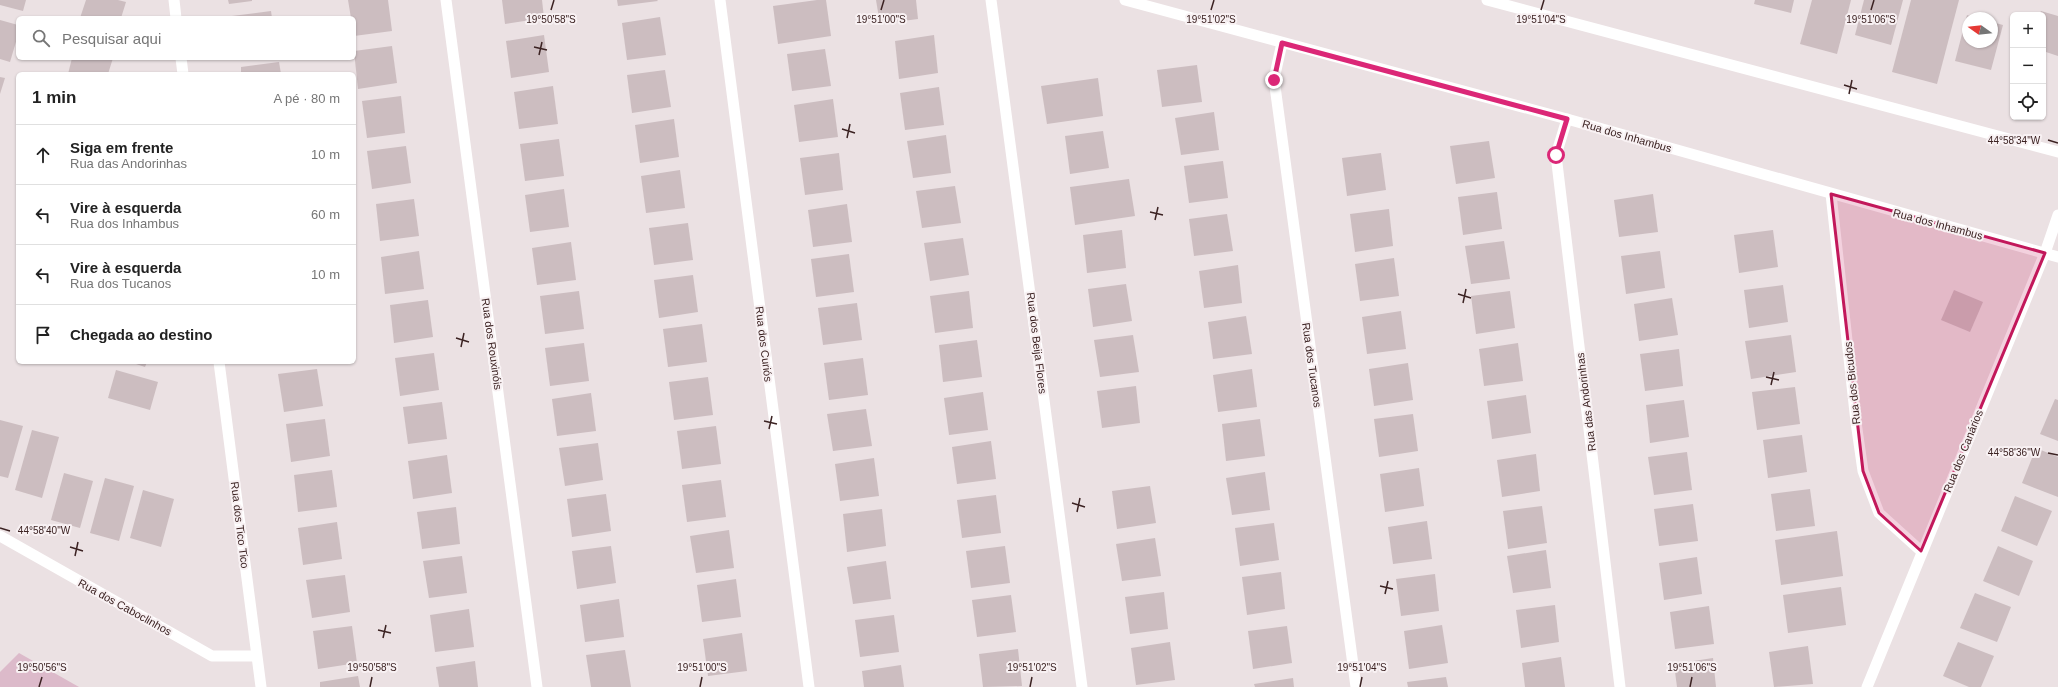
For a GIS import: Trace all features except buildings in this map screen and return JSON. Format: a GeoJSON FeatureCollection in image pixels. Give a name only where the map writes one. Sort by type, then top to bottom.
{"type":"FeatureCollection","features":[{"type":"Feature","properties":{"kind":"street"},"geometry":{"type":"LineString","coordinates":[[174,0],[176,16]]}},
{"type":"Feature","properties":{"kind":"street","name":"Rua dos Rouxinóis"},"geometry":{"type":"LineString","coordinates":[[446,0],[537,687]]}},
{"type":"Feature","properties":{"kind":"street","name":"Rua dos Curiós"},"geometry":{"type":"LineString","coordinates":[[720,0],[809,687]]}},
{"type":"Feature","properties":{"kind":"street","name":"Rua dos Beija Flores"},"geometry":{"type":"LineString","coordinates":[[991,0],[1082,687]]}},
{"type":"Feature","properties":{"kind":"street","name":"Rua dos Inhambus"},"geometry":{"type":"LineString","coordinates":[[1125,0],[1567,119],[2058,257]]}},
{"type":"Feature","properties":{"kind":"street"},"geometry":{"type":"LineString","coordinates":[[1487,0],[2058,152]]}},
{"type":"Feature","properties":{"kind":"street","name":"Rua dos Tucanos"},"geometry":{"type":"LineString","coordinates":[[1282,43],[1274,80],[1356,687]]}},
{"type":"Feature","properties":{"kind":"street"},"geometry":{"type":"LineString","coordinates":[[181,60],[183,72]]}},
{"type":"Feature","properties":{"kind":"street","name":"Rua das Andorinhas"},"geometry":{"type":"LineString","coordinates":[[1567,119],[1556,155],[1620,687]]}},
{"type":"Feature","properties":{"kind":"street","name":"Rua dos Bicudos"},"geometry":{"type":"LineString","coordinates":[[1831,194],[1856,422],[1863,471],[1879,513],[1921,551]]}},
{"type":"Feature","properties":{"kind":"street","name":"Rua dos Canários"},"geometry":{"type":"LineString","coordinates":[[1867,687],[1921,551],[2045,253],[2058,215]]}},
{"type":"Feature","properties":{"kind":"street","name":"Rua dos Tico Tico"},"geometry":{"type":"LineString","coordinates":[[219,364],[261,687]]}},
{"type":"Feature","properties":{"kind":"street","name":"Rua dos Caboclinhos"},"geometry":{"type":"LineString","coordinates":[[0,536],[212,656],[256,656]]}},
{"type":"Feature","properties":{"kind":"highlighted area"},"geometry":{"type":"Polygon","coordinates":[[[1831,194],[2045,253],[1921,551],[1879,513],[1863,471],[1831,194]]]}},
{"type":"Feature","properties":{"kind":"shaded area"},"geometry":{"type":"Polygon","coordinates":[[[19,653],[79,687],[0,687],[0,672],[19,653]]]}},
{"type":"Feature","properties":{"kind":"route"},"geometry":{"type":"LineString","coordinates":[[1274,80],[1282,43],[1567,119],[1556,155]]}}]}
